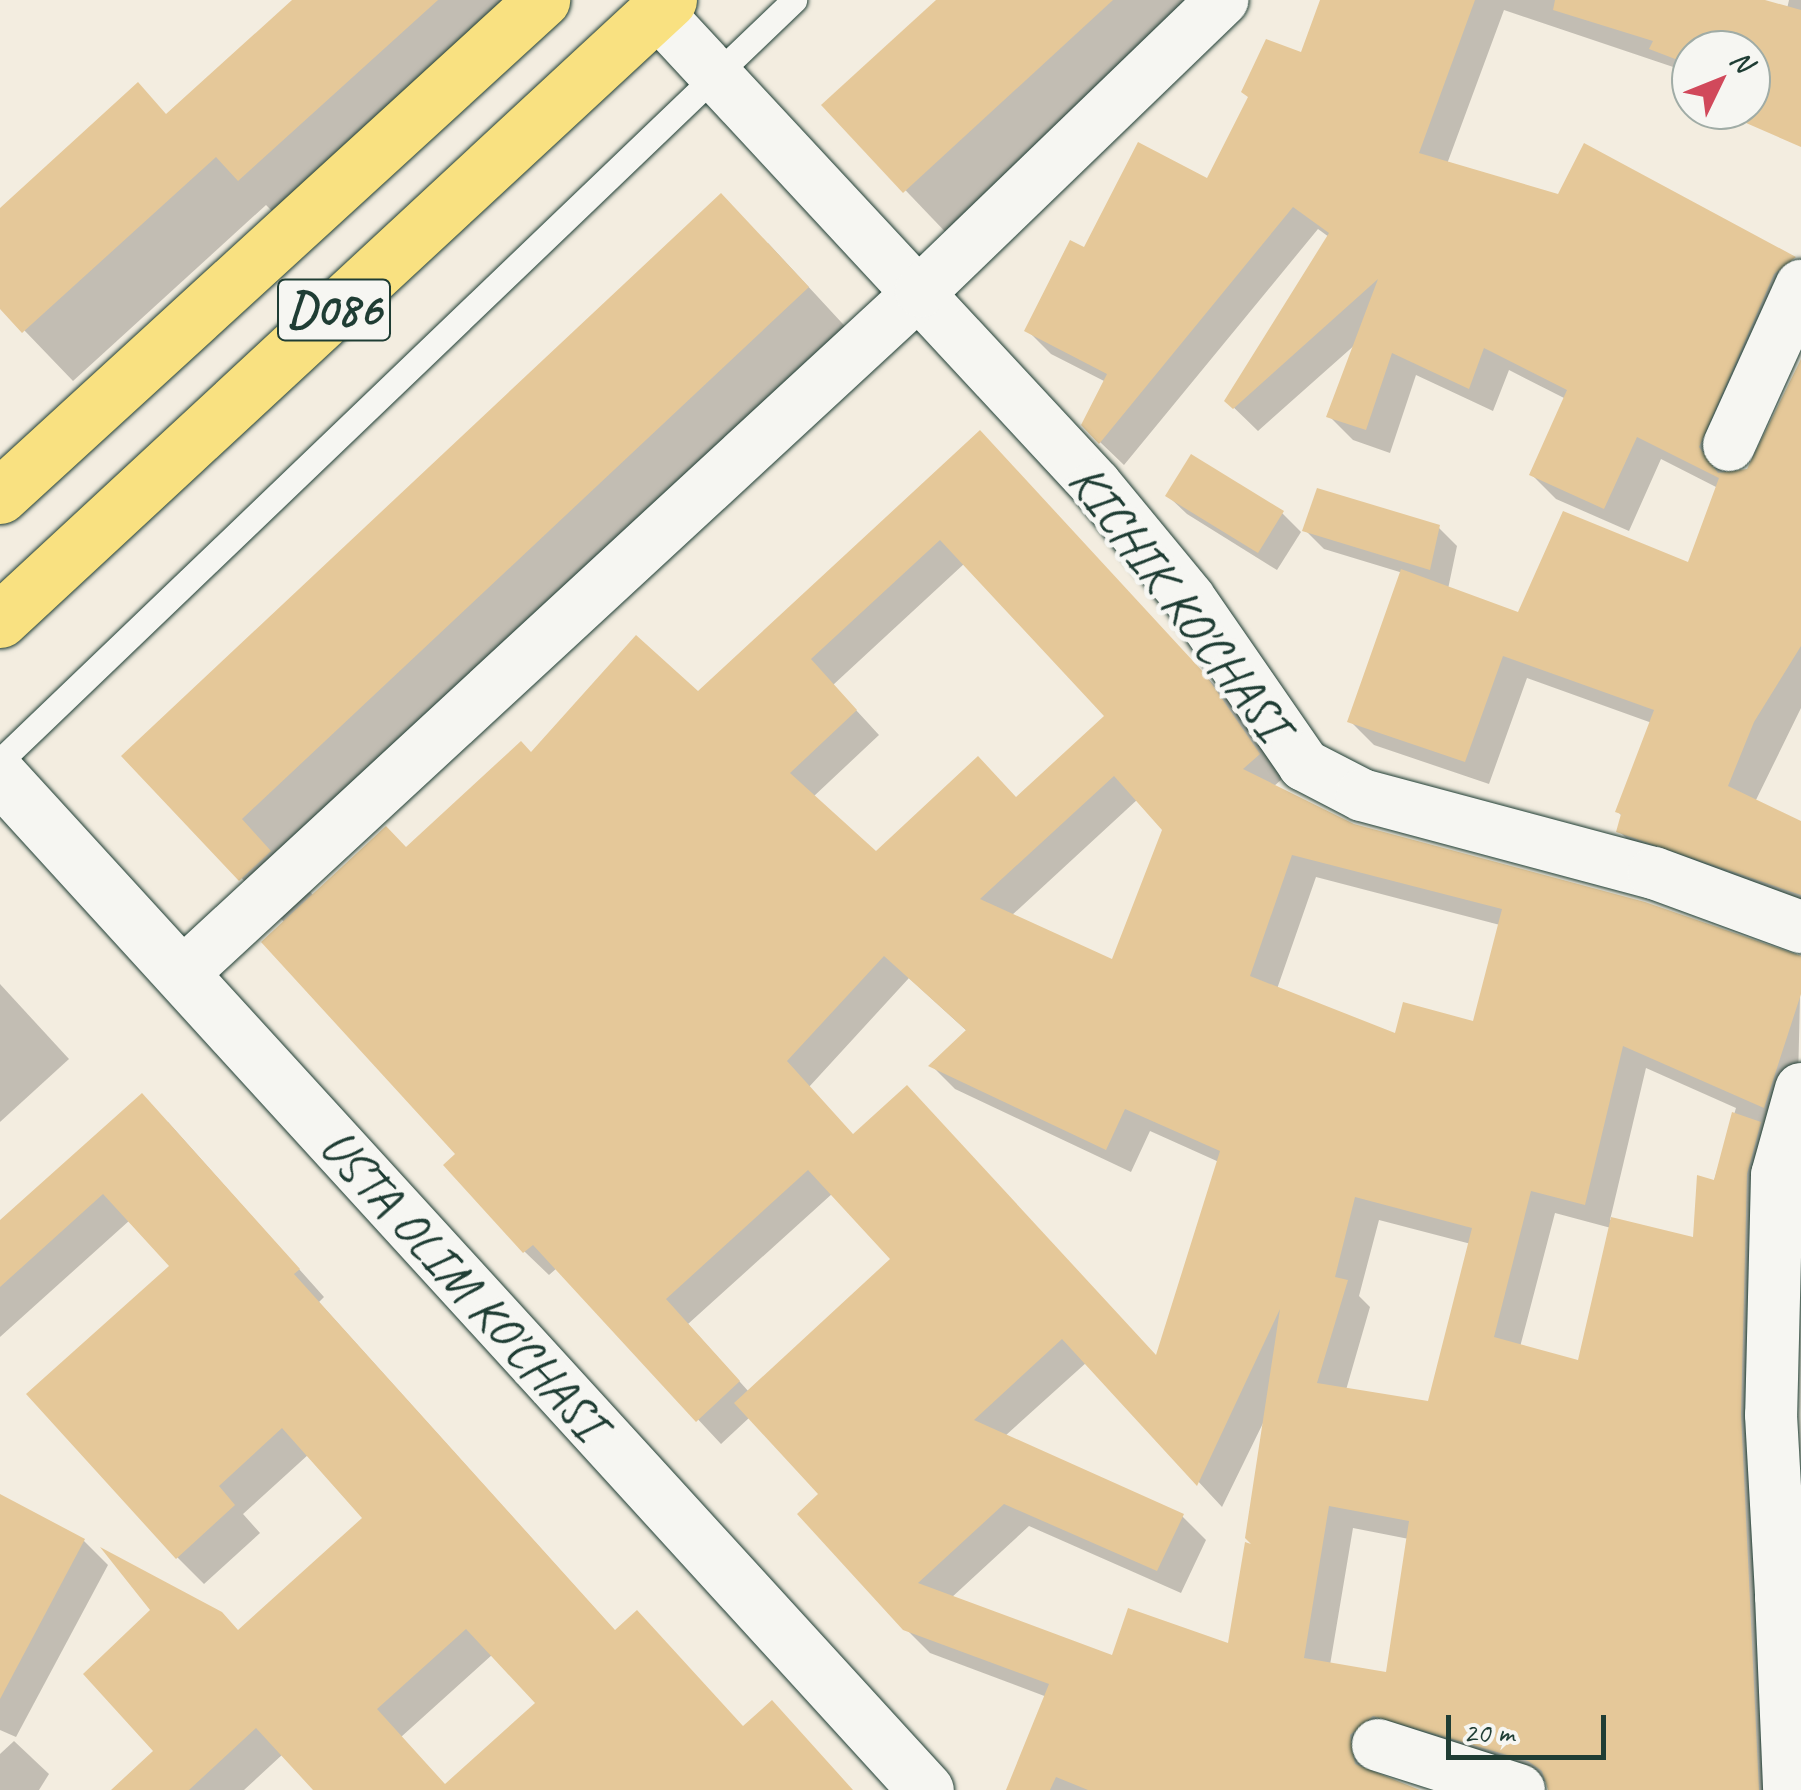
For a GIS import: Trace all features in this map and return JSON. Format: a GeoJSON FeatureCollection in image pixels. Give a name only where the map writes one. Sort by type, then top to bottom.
{"type":"FeatureCollection","features":[{"type":"Feature","properties":{"kind":"main road","name":"D086"},"geometry":{"type":"LineString","coordinates":[[0,496],[542,0]]}},
{"type":"Feature","properties":{"kind":"main road","name":"D086"},"geometry":{"type":"LineString","coordinates":[[0,620],[663,6]]}},
{"type":"Feature","properties":{"kind":"street"},"geometry":{"type":"LineString","coordinates":[[181,975],[920,290],[1222,0]]}},
{"type":"Feature","properties":{"kind":"street","name":"KICHIK KO'CHASI"},"geometry":{"type":"LineString","coordinates":[[663,6],[716,73],[920,290],[1177,584],[1304,765],[1362,795],[1654,873],[1801,927]]}},
{"type":"Feature","properties":{"kind":"street"},"geometry":{"type":"LineString","coordinates":[[1729,445],[1801,286]]}},
{"type":"Feature","properties":{"kind":"street","name":"USTA OLIM KO'CHASI"},"geometry":{"type":"LineString","coordinates":[[0,776],[926,1790]]}},
{"type":"Feature","properties":{"kind":"street"},"geometry":{"type":"LineString","coordinates":[[1788,1790],[1791,1598],[1772,1244],[1777,1175],[1801,1089]]}},
{"type":"Feature","properties":{"kind":"street"},"geometry":{"type":"LineString","coordinates":[[1378,1745],[1520,1790]]}},
{"type":"Feature","properties":{"kind":"lane"},"geometry":{"type":"LineString","coordinates":[[0,761],[794,0]]}},
{"type":"Feature","properties":{"kind":"building"},"geometry":{"type":"Polygon","coordinates":[[[292,0],[438,0],[238,181],[216,157],[22,333],[0,309],[0,208],[138,82],[166,114],[292,0]]]}},
{"type":"Feature","properties":{"kind":"building"},"geometry":{"type":"Polygon","coordinates":[[[936,0],[1113,0],[903,193],[821,105],[936,0]]]}},
{"type":"Feature","properties":{"kind":"building"},"geometry":{"type":"Polygon","coordinates":[[[1320,0],[1475,0],[1419,153],[1558,194],[1584,143],[1796,257],[1774,274],[1699,447],[1718,473],[1747,469],[1801,359],[1801,646],[1754,722],[1728,786],[1801,821],[1801,895],[1616,832],[1621,814],[1615,812],[1654,710],[1503,656],[1465,762],[1347,722],[1401,569],[1518,612],[1563,511],[1688,562],[1719,478],[1637,437],[1604,509],[1529,475],[1567,390],[1484,348],[1469,389],[1392,353],[1366,430],[1326,417],[1378,279],[1233,409],[1224,401],[1329,233],[1293,207],[1099,444],[1081,425],[1107,374],[1024,331],[1070,240],[1084,247],[1138,142],[1207,178],[1248,97],[1241,92],[1266,39],[1301,52],[1320,0]]]}},
{"type":"Feature","properties":{"kind":"building"},"geometry":{"type":"Polygon","coordinates":[[[1555,0],[1765,0],[1801,10],[1801,147],[1762,130],[1771,130],[1771,30],[1671,30],[1671,57],[1649,49],[1653,41],[1553,10],[1555,0]]]}},
{"type":"Feature","properties":{"kind":"building"},"geometry":{"type":"Polygon","coordinates":[[[721,193],[809,287],[242,819],[271,851],[239,881],[121,756],[721,193]]]}},
{"type":"Feature","properties":{"kind":"building"},"geometry":{"type":"Polygon","coordinates":[[[980,430],[1205,674],[1260,754],[1243,769],[1354,824],[1645,902],[1801,956],[1801,994],[1764,1108],[1623,1046],[1585,1205],[1531,1191],[1494,1337],[1578,1360],[1611,1217],[1693,1237],[1697,1175],[1714,1180],[1732,1112],[1761,1122],[1747,1174],[1741,1414],[1759,1790],[1548,1790],[1542,1771],[1528,1761],[1373,1716],[1350,1735],[1355,1764],[1420,1790],[1088,1790],[1056,1777],[1050,1790],[1006,1790],[1049,1684],[903,1630],[797,1514],[818,1494],[734,1403],[890,1259],[808,1170],[666,1299],[740,1381],[696,1422],[533,1245],[523,1253],[443,1165],[455,1154],[261,942],[386,826],[406,847],[521,741],[531,752],[636,635],[698,691],[980,430]],[[940,540],[811,659],[857,710],[790,773],[876,851],[978,756],[1016,797],[1104,716],[940,540]],[[1114,776],[980,899],[1112,959],[1162,830],[1114,776]],[[1292,855],[1250,976],[1395,1033],[1403,1002],[1473,1021],[1502,909],[1292,855]],[[884,956],[787,1061],[853,1134],[907,1085],[1156,1355],[1220,1151],[1125,1109],[1106,1150],[928,1066],[966,1030],[884,956]],[[1355,1197],[1335,1277],[1348,1280],[1317,1383],[1428,1401],[1472,1228],[1355,1197]],[[1280,1309],[1197,1486],[1062,1339],[974,1420],[1184,1514],[1157,1571],[1004,1504],[918,1583],[1112,1655],[1128,1608],[1228,1643],[1245,1542],[1251,1544],[1245,1538],[1280,1309]],[[1329,1506],[1304,1658],[1386,1672],[1409,1521],[1329,1506]]]}},
{"type":"Feature","properties":{"kind":"building"},"geometry":{"type":"Polygon","coordinates":[[[1191,454],[1284,511],[1258,553],[1165,496],[1191,454]]]}},
{"type":"Feature","properties":{"kind":"building"},"geometry":{"type":"Polygon","coordinates":[[[1317,488],[1440,525],[1430,570],[1302,531],[1317,488]]]}},
{"type":"Feature","properties":{"kind":"building"},"geometry":{"type":"Polygon","coordinates":[[[142,1093],[300,1269],[294,1274],[615,1630],[637,1610],[743,1726],[772,1700],[853,1790],[313,1790],[256,1728],[189,1790],[111,1790],[153,1751],[83,1674],[150,1610],[100,1547],[222,1612],[238,1630],[362,1518],[282,1428],[219,1486],[235,1505],[176,1559],[26,1394],[169,1266],[103,1194],[0,1287],[0,1220],[142,1093]],[[466,1629],[377,1709],[445,1784],[535,1703],[466,1629]]]}},
{"type":"Feature","properties":{"kind":"building"},"geometry":{"type":"Polygon","coordinates":[[[0,1494],[85,1539],[0,1699],[0,1494]]]}}]}
